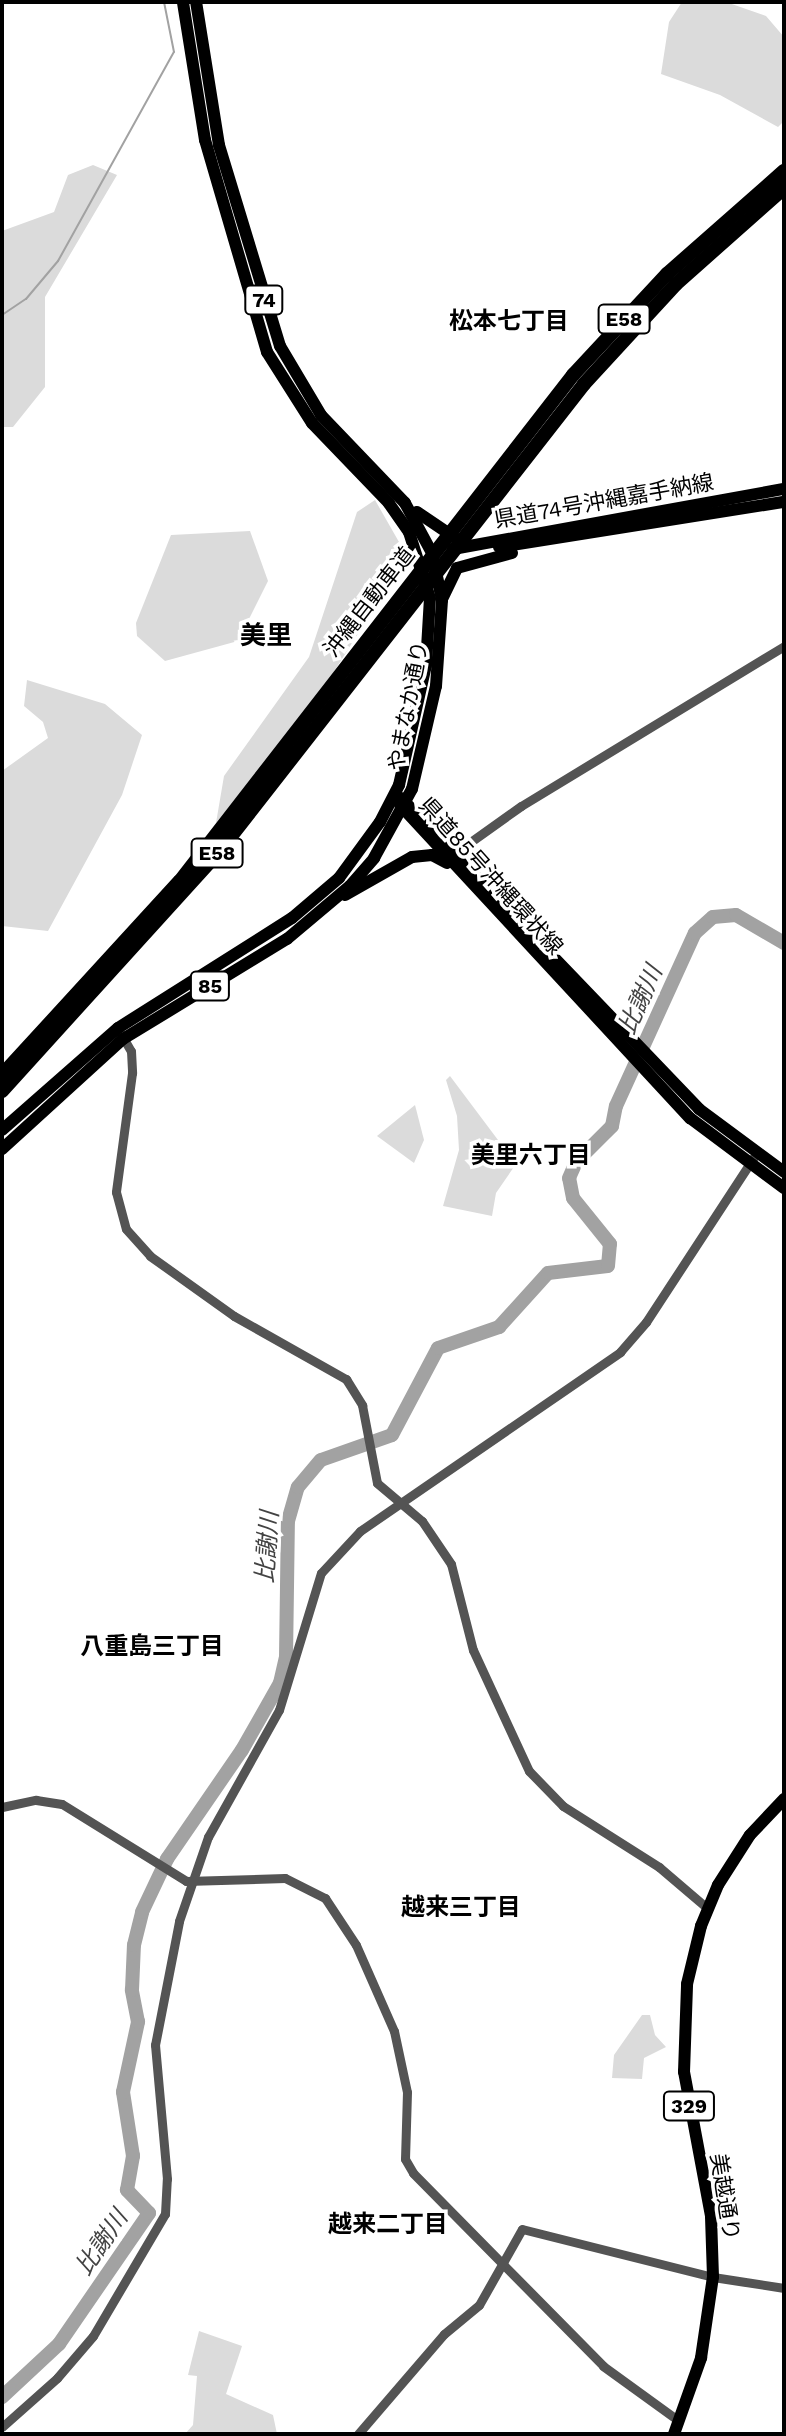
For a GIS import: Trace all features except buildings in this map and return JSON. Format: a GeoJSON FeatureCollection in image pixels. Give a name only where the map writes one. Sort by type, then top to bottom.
{"type":"FeatureCollection","features":[{"type":"Feature","properties":{"kind":"highway","name":"沖縄自動車道"},"geometry":{"type":"LineString","coordinates":[[2,1091],[218,853],[490,491],[627,316],[784,171]]}},
{"type":"Feature","properties":{"kind":"highway","name":"沖縄自動車道"},"geometry":{"type":"LineString","coordinates":[[490,491],[636,326],[784,188]]}},
{"type":"Feature","properties":{"kind":"highway","name":"沖縄自動車道"},"geometry":{"type":"LineString","coordinates":[[2,1075],[180,881],[412,594]]}},
{"type":"Feature","properties":{"kind":"main road","name":"74"},"geometry":{"type":"LineString","coordinates":[[183,2],[205,140],[267,352],[312,423],[389,503],[428,556]]}},
{"type":"Feature","properties":{"kind":"main road","name":"74"},"geometry":{"type":"LineString","coordinates":[[196,2],[219,145],[280,346],[321,415],[405,503],[428,556]]}},
{"type":"Feature","properties":{"kind":"main road","name":"県道74号沖縄嘉手納線"},"geometry":{"type":"LineString","coordinates":[[428,556],[498,540],[784,489]]}},
{"type":"Feature","properties":{"kind":"main road","name":"県道74号沖縄嘉手納線"},"geometry":{"type":"LineString","coordinates":[[428,556],[559,541],[784,502]]}},
{"type":"Feature","properties":{"kind":"main road"},"geometry":{"type":"LineString","coordinates":[[405,503],[448,534],[498,540]]}},
{"type":"Feature","properties":{"kind":"main road"},"geometry":{"type":"LineString","coordinates":[[442,600],[452,573],[465,564],[559,541]]}},
{"type":"Feature","properties":{"kind":"main road","name":"やまなか通り"},"geometry":{"type":"LineString","coordinates":[[2,1149],[121,1033],[287,939],[339,897],[374,858],[404,805],[436,686],[442,600],[428,556]]}},
{"type":"Feature","properties":{"kind":"main road","name":"やまなか通り"},"geometry":{"type":"LineString","coordinates":[[2,1130],[121,1033],[322,895],[362,850],[394,796],[415,724],[429,639],[428,556]]}},
{"type":"Feature","properties":{"kind":"main road","name":"県道85号沖縄環状線"},"geometry":{"type":"LineString","coordinates":[[394,796],[647,1065],[784,1188]]}},
{"type":"Feature","properties":{"kind":"main road"},"geometry":{"type":"LineString","coordinates":[[339,897],[412,857],[432,855],[454,860]]}},
{"type":"Feature","properties":{"kind":"main road","name":"県道85号沖縄環状線"},"geometry":{"type":"LineString","coordinates":[[752,1160],[784,1172]]}},
{"type":"Feature","properties":{"kind":"main road","name":"美越通り"},"geometry":{"type":"LineString","coordinates":[[674,2434],[701,2358],[713,2277],[711,2216],[683,2050],[687,1984],[707,1908],[742,1846],[784,1799]]}},
{"type":"Feature","properties":{"kind":"street"},"geometry":{"type":"LineString","coordinates":[[454,860],[496,822],[784,646]]}},
{"type":"Feature","properties":{"kind":"street"},"geometry":{"type":"LineString","coordinates":[[121,1033],[131,1051],[132,1073],[116,1192],[126,1229],[150,1256],[234,1316],[346,1379],[362,1405],[368,1454],[377,1483],[445,1550],[473,1650],[529,1771],[545,1792],[659,1867],[707,1908]]}},
{"type":"Feature","properties":{"kind":"street"},"geometry":{"type":"LineString","coordinates":[[2,2427],[84,2347],[165,2214],[167,2179],[157,2014],[191,1882],[208,1837],[279,1710],[321,1573],[337,1550],[620,1352],[646,1322],[752,1160]]}},
{"type":"Feature","properties":{"kind":"street"},"geometry":{"type":"LineString","coordinates":[[2,1807],[36,1800],[62,1804],[191,1882],[285,1878],[317,1892],[336,1910],[394,2031],[407,2092],[405,2159],[428,2190],[504,2263],[603,2366],[679,2421]]}},
{"type":"Feature","properties":{"kind":"street"},"geometry":{"type":"LineString","coordinates":[[358,2434],[444,2334],[479,2305],[522,2229],[713,2277],[784,2288]]}},
{"type":"Feature","properties":{"kind":"shaded area"},"geometry":{"type":"Polygon","coordinates":[[[682,2],[726,2],[766,16],[784,37],[784,121],[778,127],[720,95],[661,74],[669,22],[682,2]]]}},
{"type":"Feature","properties":{"kind":"shaded area"},"geometry":{"type":"Polygon","coordinates":[[[93,165],[117,175],[45,297],[45,387],[13,427],[2,427],[2,231],[54,212],[68,175],[93,165]]]}},
{"type":"Feature","properties":{"kind":"shaded area"},"geometry":{"type":"Polygon","coordinates":[[[375,500],[407,556],[323,689],[216,823],[224,776],[309,657],[357,512],[375,500]]]}},
{"type":"Feature","properties":{"kind":"shaded area"},"geometry":{"type":"Polygon","coordinates":[[[250,531],[268,581],[238,641],[165,661],[137,636],[136,623],[171,535],[250,531]]]}},
{"type":"Feature","properties":{"kind":"shaded area"},"geometry":{"type":"Polygon","coordinates":[[[27,680],[105,704],[142,735],[122,795],[48,931],[2,926],[2,771],[48,738],[43,722],[24,706],[27,680]]]}},
{"type":"Feature","properties":{"kind":"shaded area"},"geometry":{"type":"Polygon","coordinates":[[[450,1076],[516,1164],[496,1193],[492,1216],[443,1206],[459,1150],[457,1116],[446,1080],[450,1076]]]}},
{"type":"Feature","properties":{"kind":"shaded area"},"geometry":{"type":"Polygon","coordinates":[[[415,1105],[424,1140],[414,1163],[377,1136],[415,1105]]]}},
{"type":"Feature","properties":{"kind":"shaded area"},"geometry":{"type":"Polygon","coordinates":[[[642,2015],[650,2015],[655,2035],[666,2047],[644,2058],[642,2079],[612,2078],[614,2055],[642,2015]]]}},
{"type":"Feature","properties":{"kind":"shaded area"},"geometry":{"type":"Polygon","coordinates":[[[199,2331],[242,2346],[226,2394],[273,2415],[277,2434],[185,2434],[193,2425],[197,2376],[188,2375],[199,2331]]]}},
{"type":"Feature","properties":{"kind":"waterway"},"geometry":{"type":"LineString","coordinates":[[2,315],[26,299],[58,261],[174,52],[164,2]]}},
{"type":"Feature","properties":{"kind":"waterway","name":"比謝川"},"geometry":{"type":"LineString","coordinates":[[2,2397],[59,2344],[149,2213],[127,2190],[133,2156],[123,2092],[138,2022],[132,1990],[134,1945],[142,1912],[167,1859],[242,1750],[280,1683],[286,1658],[288,1521],[298,1487],[321,1460],[392,1435],[438,1348],[499,1327],[548,1273],[608,1266],[610,1244],[573,1198],[569,1178],[576,1162],[612,1126],[616,1106],[695,933],[713,917],[736,915],[784,943]]}},
{"type":"Feature","properties":{"kind":"district","name":"松本七丁目"},"geometry":{"type":"Point","coordinates":[509,322]}},
{"type":"Feature","properties":{"kind":"district","name":"美里"},"geometry":{"type":"Point","coordinates":[266,636]}},
{"type":"Feature","properties":{"kind":"district","name":"美里六丁目"},"geometry":{"type":"Point","coordinates":[531,1156]}},
{"type":"Feature","properties":{"kind":"district","name":"八重島三丁目"},"geometry":{"type":"Point","coordinates":[152,1647]}},
{"type":"Feature","properties":{"kind":"district","name":"越来三丁目"},"geometry":{"type":"Point","coordinates":[461,1908]}},
{"type":"Feature","properties":{"kind":"district","name":"越来二丁目"},"geometry":{"type":"Point","coordinates":[388,2225]}}]}
